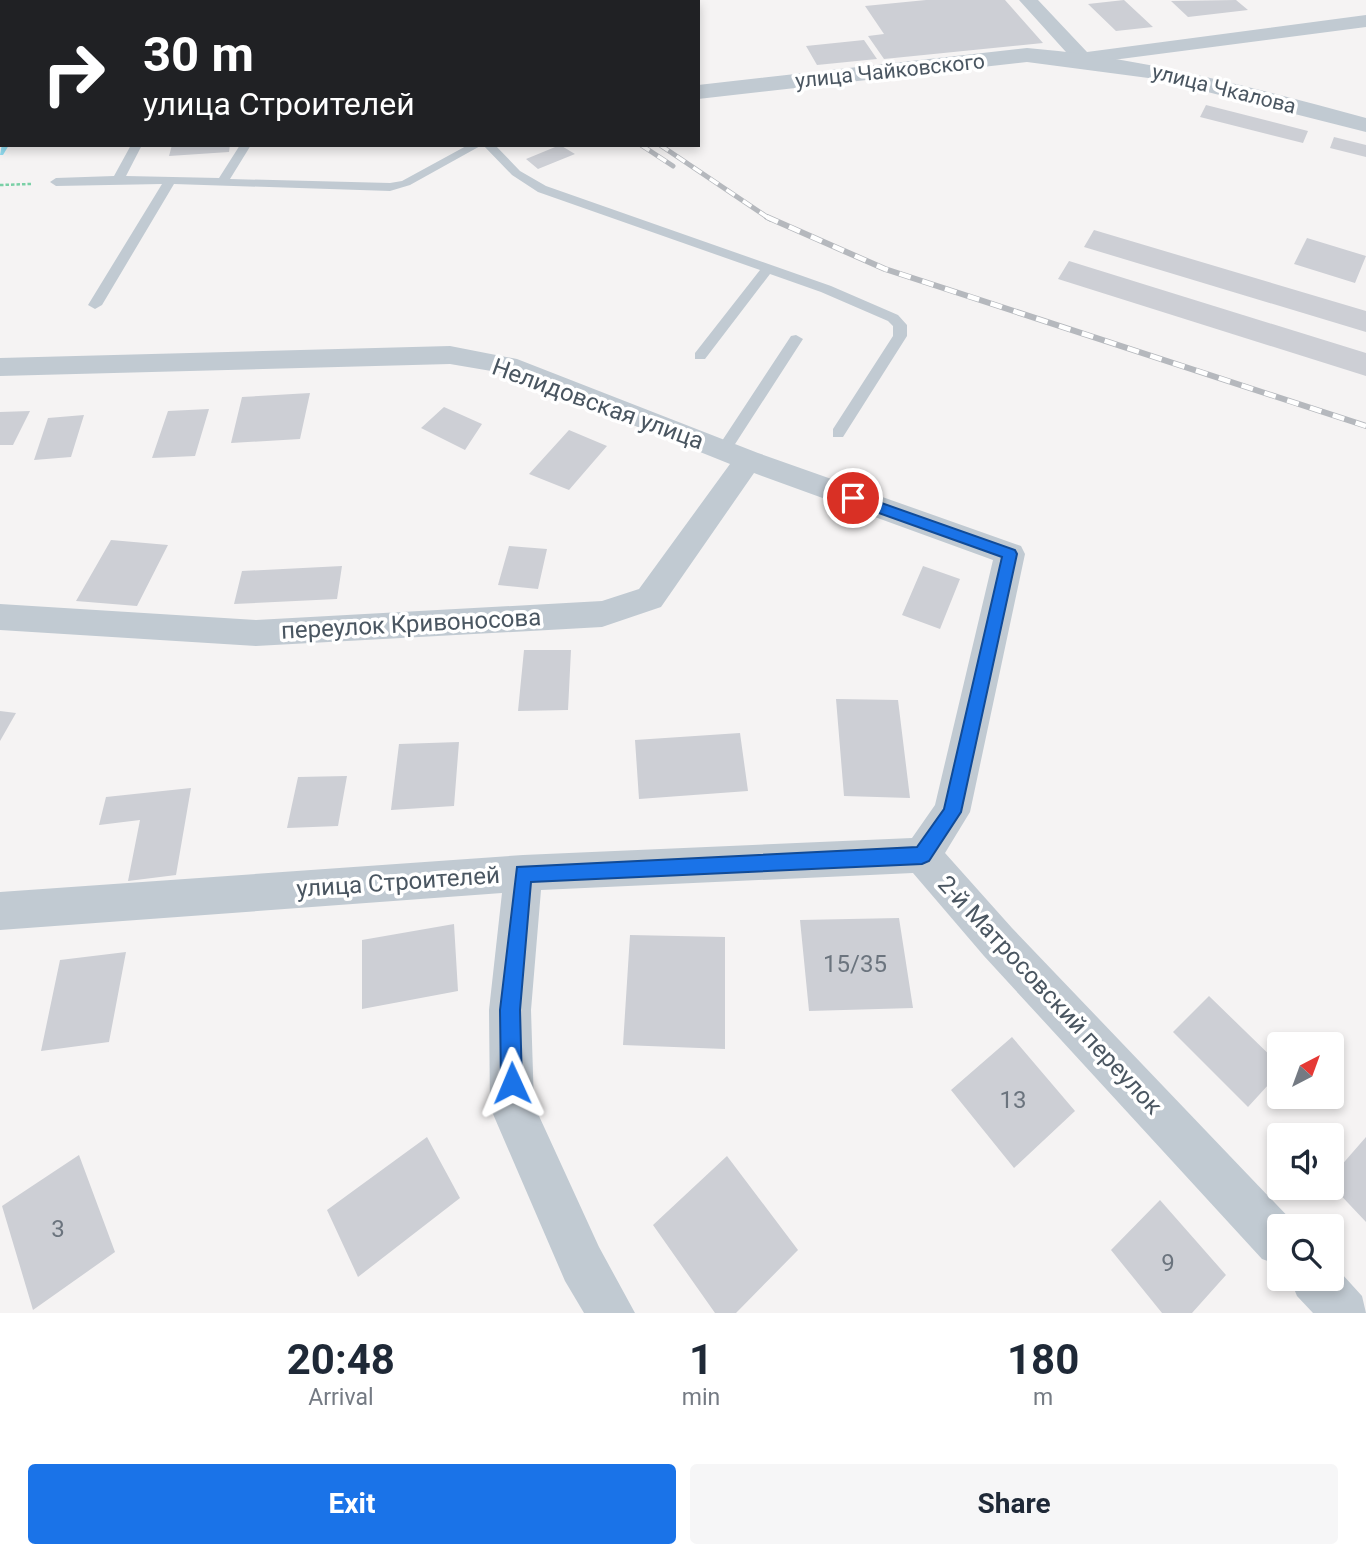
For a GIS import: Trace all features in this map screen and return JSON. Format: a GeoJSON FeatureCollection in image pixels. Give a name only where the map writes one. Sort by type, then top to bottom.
{"type":"FeatureCollection","features":[{"type":"Feature","properties":{"kind":"street"},"geometry":{"type":"LineString","coordinates":[[1028,0],[1082,58],[1366,21]]}},
{"type":"Feature","properties":{"kind":"street","name":"улица Чайковского"},"geometry":{"type":"LineString","coordinates":[[700,92],[1027,55],[1082,58]]}},
{"type":"Feature","properties":{"kind":"street","name":"улица Чкалова"},"geometry":{"type":"LineString","coordinates":[[1082,58],[1148,69],[1366,125]]}},
{"type":"Feature","properties":{"kind":"street","name":"Нелидовская улица"},"geometry":{"type":"LineString","coordinates":[[0,367],[450,355],[508,365],[735,455],[1010,554]]}},
{"type":"Feature","properties":{"kind":"street","name":"переулок Кривоносова"},"geometry":{"type":"LineString","coordinates":[[0,617],[256,633],[602,614],[650,598],[735,455]]}},
{"type":"Feature","properties":{"kind":"street","name":"2-й Матросовский переулок"},"geometry":{"type":"LineString","coordinates":[[1010,554],[952,812],[922,855],[998,942],[1267,1229]]}},
{"type":"Feature","properties":{"kind":"street","name":"улица Строителей"},"geometry":{"type":"LineString","coordinates":[[0,911],[523,873],[922,855]]}},
{"type":"Feature","properties":{"kind":"street"},"geometry":{"type":"LineString","coordinates":[[523,873],[510,1010],[512,1107],[582,1264],[611,1313]]}},
{"type":"Feature","properties":{"kind":"street"},"geometry":{"type":"LineString","coordinates":[[1325,1291],[1345,1313]]}},
{"type":"Feature","properties":{"kind":"lane"},"geometry":{"type":"LineString","coordinates":[[118,179],[136,147]]}},
{"type":"Feature","properties":{"kind":"lane"},"geometry":{"type":"LineString","coordinates":[[222,183],[245,147]]}},
{"type":"Feature","properties":{"kind":"lane"},"geometry":{"type":"LineString","coordinates":[[56,182],[118,179],[390,187],[406,183],[473,147]]}},
{"type":"Feature","properties":{"kind":"lane"},"geometry":{"type":"LineString","coordinates":[[490,147],[516,173],[542,189],[872,307],[900,325],[900,336],[838,433]]}},
{"type":"Feature","properties":{"kind":"lane"},"geometry":{"type":"LineString","coordinates":[[95,305],[170,181]]}},
{"type":"Feature","properties":{"kind":"lane"},"geometry":{"type":"LineString","coordinates":[[701,356],[768,268]]}},
{"type":"Feature","properties":{"kind":"lane"},"geometry":{"type":"LineString","coordinates":[[735,455],[796,339]]}},
{"type":"Feature","properties":{"kind":"building"},"geometry":{"type":"Polygon","coordinates":[[[926,0],[1005,0],[1043,43],[884,59],[868,36],[884,34],[865,6],[926,0]]]}},
{"type":"Feature","properties":{"kind":"building"},"geometry":{"type":"Polygon","coordinates":[[[1124,0],[1153,27],[1116,31],[1088,4],[1124,0]]]}},
{"type":"Feature","properties":{"kind":"building"},"geometry":{"type":"Polygon","coordinates":[[[1236,0],[1248,10],[1188,17],[1171,1],[1236,0]]]}},
{"type":"Feature","properties":{"kind":"building"},"geometry":{"type":"Polygon","coordinates":[[[864,40],[877,59],[817,65],[806,46],[864,40]]]}},
{"type":"Feature","properties":{"kind":"building"},"geometry":{"type":"Polygon","coordinates":[[[1206,105],[1308,131],[1303,143],[1200,117],[1206,105]]]}},
{"type":"Feature","properties":{"kind":"building"},"geometry":{"type":"Polygon","coordinates":[[[1334,137],[1366,145],[1366,157],[1330,148],[1334,137]]]}},
{"type":"Feature","properties":{"kind":"building"},"geometry":{"type":"Polygon","coordinates":[[[171,147],[230,147],[229,152],[169,156],[171,147]]]}},
{"type":"Feature","properties":{"kind":"building"},"geometry":{"type":"Polygon","coordinates":[[[555,147],[563,147],[575,154],[538,169],[526,159],[555,147]]]}},
{"type":"Feature","properties":{"kind":"building"},"geometry":{"type":"Polygon","coordinates":[[[1094,230],[1366,311],[1366,332],[1084,247],[1094,230]]]}},
{"type":"Feature","properties":{"kind":"building"},"geometry":{"type":"Polygon","coordinates":[[[1307,238],[1366,256],[1355,283],[1294,264],[1307,238]]]}},
{"type":"Feature","properties":{"kind":"building"},"geometry":{"type":"Polygon","coordinates":[[[1069,261],[1366,353],[1366,376],[1058,279],[1069,261]]]}},
{"type":"Feature","properties":{"kind":"building"},"geometry":{"type":"Polygon","coordinates":[[[310,393],[300,439],[231,443],[242,397],[310,393]]]}},
{"type":"Feature","properties":{"kind":"building"},"geometry":{"type":"Polygon","coordinates":[[[444,407],[482,424],[465,450],[421,428],[444,407]]]}},
{"type":"Feature","properties":{"kind":"building"},"geometry":{"type":"Polygon","coordinates":[[[209,409],[195,456],[152,458],[168,411],[209,409]]]}},
{"type":"Feature","properties":{"kind":"building"},"geometry":{"type":"Polygon","coordinates":[[[30,411],[13,445],[0,445],[0,412],[30,411]]]}},
{"type":"Feature","properties":{"kind":"building"},"geometry":{"type":"Polygon","coordinates":[[[84,415],[71,457],[34,460],[48,418],[84,415]]]}},
{"type":"Feature","properties":{"kind":"building"},"geometry":{"type":"Polygon","coordinates":[[[569,430],[607,446],[569,490],[529,474],[569,430]]]}},
{"type":"Feature","properties":{"kind":"building"},"geometry":{"type":"Polygon","coordinates":[[[111,540],[168,545],[137,606],[76,601],[111,540]]]}},
{"type":"Feature","properties":{"kind":"building"},"geometry":{"type":"Polygon","coordinates":[[[509,546],[547,549],[538,589],[498,585],[509,546]]]}},
{"type":"Feature","properties":{"kind":"building"},"geometry":{"type":"Polygon","coordinates":[[[342,566],[337,599],[234,604],[242,571],[342,566]]]}},
{"type":"Feature","properties":{"kind":"building"},"geometry":{"type":"Polygon","coordinates":[[[923,566],[960,579],[940,629],[902,615],[923,566]]]}},
{"type":"Feature","properties":{"kind":"building"},"geometry":{"type":"Polygon","coordinates":[[[524,650],[571,650],[568,710],[518,711],[524,650]]]}},
{"type":"Feature","properties":{"kind":"building"},"geometry":{"type":"Polygon","coordinates":[[[836,699],[898,700],[910,798],[844,796],[836,699]]]}},
{"type":"Feature","properties":{"kind":"building"},"geometry":{"type":"Polygon","coordinates":[[[0,711],[16,713],[0,741],[0,711]]]}},
{"type":"Feature","properties":{"kind":"building"},"geometry":{"type":"Polygon","coordinates":[[[740,733],[748,791],[639,799],[635,740],[740,733]]]}},
{"type":"Feature","properties":{"kind":"building"},"geometry":{"type":"Polygon","coordinates":[[[459,742],[454,806],[391,810],[399,744],[459,742]]]}},
{"type":"Feature","properties":{"kind":"building"},"geometry":{"type":"Polygon","coordinates":[[[347,776],[338,826],[287,828],[298,777],[347,776]]]}},
{"type":"Feature","properties":{"kind":"building"},"geometry":{"type":"Polygon","coordinates":[[[191,788],[176,875],[128,881],[140,820],[99,825],[106,797],[191,788]]]}},
{"type":"Feature","properties":{"kind":"building"},"geometry":{"type":"Polygon","coordinates":[[[899,918],[913,1008],[809,1011],[800,920],[899,918]]]}},
{"type":"Feature","properties":{"kind":"building"},"geometry":{"type":"Polygon","coordinates":[[[454,924],[458,991],[362,1009],[362,940],[454,924]]]}},
{"type":"Feature","properties":{"kind":"building"},"geometry":{"type":"Polygon","coordinates":[[[630,935],[725,937],[725,1049],[623,1045],[630,935]]]}},
{"type":"Feature","properties":{"kind":"building"},"geometry":{"type":"Polygon","coordinates":[[[126,952],[109,1042],[41,1051],[60,960],[126,952]]]}},
{"type":"Feature","properties":{"kind":"building"},"geometry":{"type":"Polygon","coordinates":[[[1209,996],[1267,1052],[1267,1086],[1248,1107],[1173,1032],[1209,996]]]}},
{"type":"Feature","properties":{"kind":"building"},"geometry":{"type":"Polygon","coordinates":[[[1012,1037],[1075,1111],[1014,1168],[951,1090],[1012,1037]]]}},
{"type":"Feature","properties":{"kind":"building"},"geometry":{"type":"Polygon","coordinates":[[[427,1137],[460,1198],[358,1277],[327,1210],[427,1137]]]}},
{"type":"Feature","properties":{"kind":"building"},"geometry":{"type":"Polygon","coordinates":[[[1366,1137],[1366,1222],[1344,1199],[1344,1162],[1366,1137]]]}},
{"type":"Feature","properties":{"kind":"building"},"geometry":{"type":"Polygon","coordinates":[[[79,1155],[115,1252],[33,1310],[2,1206],[79,1155]]]}},
{"type":"Feature","properties":{"kind":"building"},"geometry":{"type":"Polygon","coordinates":[[[727,1156],[798,1250],[736,1313],[715,1313],[653,1225],[727,1156]]]}},
{"type":"Feature","properties":{"kind":"building"},"geometry":{"type":"Polygon","coordinates":[[[1160,1200],[1226,1275],[1192,1313],[1162,1313],[1111,1250],[1160,1200]]]}},
{"type":"Feature","properties":{"kind":"waterway"},"geometry":{"type":"LineString","coordinates":[[0,153],[4,147]]}},
{"type":"Feature","properties":{"kind":"railway"},"geometry":{"type":"LineString","coordinates":[[644,147],[673,166]]}},
{"type":"Feature","properties":{"kind":"railway"},"geometry":{"type":"LineString","coordinates":[[663,147],[767,217]]}},
{"type":"Feature","properties":{"kind":"railway"},"geometry":{"type":"LineString","coordinates":[[767,217],[885,269],[1366,426]]}},
{"type":"Feature","properties":{"kind":"route"},"geometry":{"type":"LineString","coordinates":[[512,1083],[510,1010],[523,873],[922,855],[952,812],[1010,554],[853,498]]}}]}
